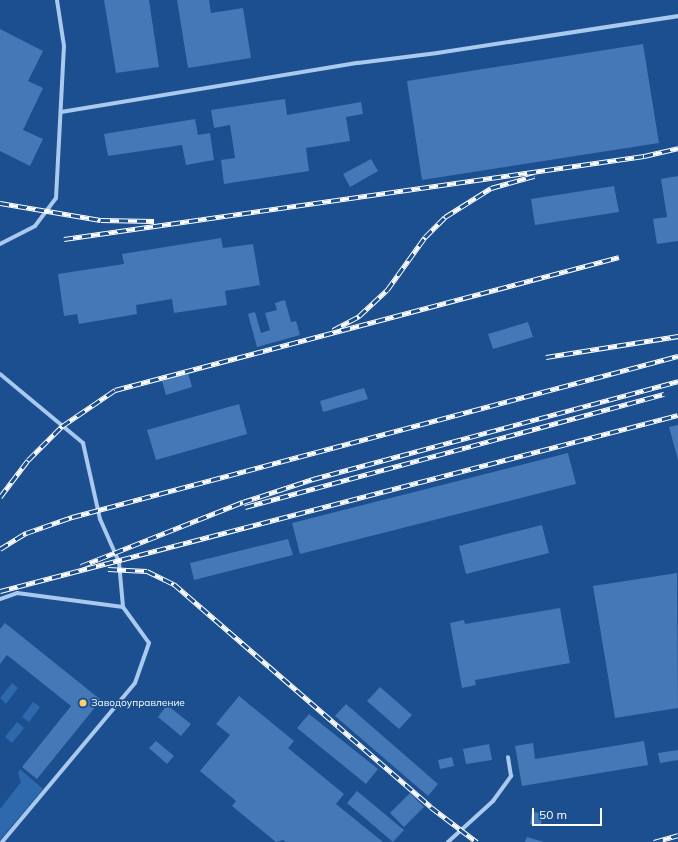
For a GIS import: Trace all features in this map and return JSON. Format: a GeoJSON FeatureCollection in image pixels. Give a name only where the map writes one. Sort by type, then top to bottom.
{"type":"FeatureCollection","features":[{"type":"Feature","properties":{"kind":"street"},"geometry":{"type":"LineString","coordinates":[[0,244],[35,226],[56,198],[64,46],[57,0]]}},
{"type":"Feature","properties":{"kind":"street"},"geometry":{"type":"LineString","coordinates":[[60,112],[358,63],[437,53],[678,16]]}},
{"type":"Feature","properties":{"kind":"street"},"geometry":{"type":"LineString","coordinates":[[0,374],[83,444],[100,519],[119,562],[123,606],[149,643],[135,683],[2,842]]}},
{"type":"Feature","properties":{"kind":"street"},"geometry":{"type":"LineString","coordinates":[[0,599],[17,593],[123,606]]}},
{"type":"Feature","properties":{"kind":"street"},"geometry":{"type":"LineString","coordinates":[[448,842],[493,801],[511,776],[508,757]]}},
{"type":"Feature","properties":{"kind":"shaded area"},"geometry":{"type":"Polygon","coordinates":[[[12,683],[18,688],[6,704],[0,698],[12,683]]]}},
{"type":"Feature","properties":{"kind":"shaded area"},"geometry":{"type":"Polygon","coordinates":[[[33,702],[40,707],[29,722],[22,717],[33,702]]]}},
{"type":"Feature","properties":{"kind":"shaded area"},"geometry":{"type":"Polygon","coordinates":[[[17,722],[24,728],[12,743],[5,737],[17,722]]]}},
{"type":"Feature","properties":{"kind":"shaded area"},"geometry":{"type":"Polygon","coordinates":[[[20,769],[43,789],[0,840],[0,809],[21,782],[18,773],[20,769]]]}},
{"type":"Feature","properties":{"kind":"building"},"geometry":{"type":"Polygon","coordinates":[[[104,0],[149,0],[159,67],[116,73],[104,0]]]}},
{"type":"Feature","properties":{"kind":"building"},"geometry":{"type":"Polygon","coordinates":[[[177,0],[209,0],[211,13],[243,8],[251,58],[188,68],[177,0]]]}},
{"type":"Feature","properties":{"kind":"building"},"geometry":{"type":"Polygon","coordinates":[[[0,29],[43,51],[28,81],[43,88],[23,130],[43,139],[30,166],[0,151],[0,29]]]}},
{"type":"Feature","properties":{"kind":"building"},"geometry":{"type":"Polygon","coordinates":[[[643,44],[659,143],[422,180],[407,81],[643,44]]]}},
{"type":"Feature","properties":{"kind":"building"},"geometry":{"type":"Polygon","coordinates":[[[285,99],[287,115],[361,102],[363,114],[346,117],[350,141],[306,148],[309,171],[224,184],[221,160],[235,158],[230,125],[214,128],[211,110],[285,99]]]}},
{"type":"Feature","properties":{"kind":"building"},"geometry":{"type":"Polygon","coordinates":[[[195,119],[198,135],[210,133],[214,160],[186,165],[182,145],[108,156],[104,134],[195,119]]]}},
{"type":"Feature","properties":{"kind":"building"},"geometry":{"type":"Polygon","coordinates":[[[371,159],[378,171],[350,187],[343,174],[371,159]]]}},
{"type":"Feature","properties":{"kind":"building"},"geometry":{"type":"Polygon","coordinates":[[[678,176],[678,241],[657,244],[653,219],[667,217],[661,179],[678,176]]]}},
{"type":"Feature","properties":{"kind":"building"},"geometry":{"type":"Polygon","coordinates":[[[614,186],[619,212],[535,225],[531,199],[614,186]]]}},
{"type":"Feature","properties":{"kind":"building"},"geometry":{"type":"Polygon","coordinates":[[[221,238],[223,248],[253,244],[260,285],[225,291],[227,305],[174,313],[172,299],[136,305],[137,314],[79,324],[77,314],[64,316],[58,274],[124,264],[122,254],[221,238]]]}},
{"type":"Feature","properties":{"kind":"building"},"geometry":{"type":"Polygon","coordinates":[[[285,300],[291,322],[296,321],[300,335],[257,347],[248,314],[255,312],[261,333],[270,330],[265,313],[277,310],[275,303],[285,300]]]}},
{"type":"Feature","properties":{"kind":"building"},"geometry":{"type":"Polygon","coordinates":[[[528,322],[533,337],[493,349],[488,334],[528,322]]]}},
{"type":"Feature","properties":{"kind":"building"},"geometry":{"type":"Polygon","coordinates":[[[188,373],[192,387],[166,395],[162,381],[188,373]]]}},
{"type":"Feature","properties":{"kind":"building"},"geometry":{"type":"Polygon","coordinates":[[[364,388],[368,399],[323,412],[320,401],[364,388]]]}},
{"type":"Feature","properties":{"kind":"building"},"geometry":{"type":"Polygon","coordinates":[[[239,404],[247,434],[156,460],[147,430],[239,404]]]}},
{"type":"Feature","properties":{"kind":"building"},"geometry":{"type":"Polygon","coordinates":[[[678,425],[678,460],[669,427],[678,425]]]}},
{"type":"Feature","properties":{"kind":"building"},"geometry":{"type":"Polygon","coordinates":[[[568,453],[576,484],[300,554],[292,523],[568,453]]]}},
{"type":"Feature","properties":{"kind":"building"},"geometry":{"type":"Polygon","coordinates":[[[542,525],[549,553],[466,574],[459,546],[542,525]]]}},
{"type":"Feature","properties":{"kind":"building"},"geometry":{"type":"Polygon","coordinates":[[[288,539],[293,555],[194,580],[190,563],[288,539]]]}},
{"type":"Feature","properties":{"kind":"building"},"geometry":{"type":"Polygon","coordinates":[[[677,573],[678,708],[615,718],[593,586],[677,573]]]}},
{"type":"Feature","properties":{"kind":"building"},"geometry":{"type":"Polygon","coordinates":[[[560,608],[570,663],[475,680],[476,685],[462,688],[450,623],[464,620],[465,624],[560,608]]]}},
{"type":"Feature","properties":{"kind":"building","name":"Заводоуправление"},"geometry":{"type":"Polygon","coordinates":[[[5,623],[101,700],[37,779],[22,767],[71,706],[7,655],[0,664],[0,629],[5,623]]]}},
{"type":"Feature","properties":{"kind":"building"},"geometry":{"type":"Polygon","coordinates":[[[380,687],[412,715],[399,729],[367,701],[380,687]]]}},
{"type":"Feature","properties":{"kind":"building"},"geometry":{"type":"Polygon","coordinates":[[[239,696],[294,741],[288,748],[344,794],[336,804],[383,842],[286,842],[283,840],[276,842],[232,806],[236,801],[200,771],[230,735],[216,724],[239,696]]]}},
{"type":"Feature","properties":{"kind":"building"},"geometry":{"type":"Polygon","coordinates":[[[346,704],[438,784],[428,796],[335,716],[346,704]]]}},
{"type":"Feature","properties":{"kind":"building"},"geometry":{"type":"Polygon","coordinates":[[[167,705],[191,724],[181,736],[158,717],[167,705]]]}},
{"type":"Feature","properties":{"kind":"building"},"geometry":{"type":"Polygon","coordinates":[[[309,714],[378,769],[366,784],[297,728],[309,714]]]}},
{"type":"Feature","properties":{"kind":"building"},"geometry":{"type":"Polygon","coordinates":[[[156,741],[174,756],[167,764],[149,748],[156,741]]]}},
{"type":"Feature","properties":{"kind":"building"},"geometry":{"type":"Polygon","coordinates":[[[644,741],[648,765],[522,786],[515,746],[533,743],[535,759],[644,741]]]}},
{"type":"Feature","properties":{"kind":"building"},"geometry":{"type":"Polygon","coordinates":[[[489,744],[492,760],[466,764],[463,749],[489,744]]]}},
{"type":"Feature","properties":{"kind":"building"},"geometry":{"type":"Polygon","coordinates":[[[678,750],[678,760],[660,763],[658,753],[678,750]]]}},
{"type":"Feature","properties":{"kind":"building"},"geometry":{"type":"Polygon","coordinates":[[[452,757],[454,766],[440,769],[438,760],[452,757]]]}},
{"type":"Feature","properties":{"kind":"building"},"geometry":{"type":"Polygon","coordinates":[[[357,791],[404,830],[393,842],[347,803],[357,791]]]}},
{"type":"Feature","properties":{"kind":"building"},"geometry":{"type":"Polygon","coordinates":[[[410,793],[424,807],[404,827],[390,813],[410,793]]]}},
{"type":"Feature","properties":{"kind":"building"},"geometry":{"type":"Polygon","coordinates":[[[532,812],[542,813],[541,826],[530,824],[532,812]]]}},
{"type":"Feature","properties":{"kind":"building"},"geometry":{"type":"Polygon","coordinates":[[[527,837],[544,842],[525,842],[527,837]]]}},
{"type":"Feature","properties":{"kind":"railway"},"geometry":{"type":"LineString","coordinates":[[64,239],[644,156],[678,148]]}},
{"type":"Feature","properties":{"kind":"railway"},"geometry":{"type":"LineString","coordinates":[[333,330],[359,316],[387,290],[425,237],[445,217],[491,188],[534,176]]}},
{"type":"Feature","properties":{"kind":"railway"},"geometry":{"type":"LineString","coordinates":[[0,203],[101,220],[154,221]]}},
{"type":"Feature","properties":{"kind":"railway"},"geometry":{"type":"LineString","coordinates":[[0,497],[28,460],[62,426],[115,390],[619,257]]}},
{"type":"Feature","properties":{"kind":"railway"},"geometry":{"type":"LineString","coordinates":[[546,357],[678,336]]}},
{"type":"Feature","properties":{"kind":"railway"},"geometry":{"type":"LineString","coordinates":[[0,549],[26,533],[72,517],[678,356]]}},
{"type":"Feature","properties":{"kind":"railway"},"geometry":{"type":"LineString","coordinates":[[81,566],[243,502],[313,479],[678,381]]}},
{"type":"Feature","properties":{"kind":"railway"},"geometry":{"type":"LineString","coordinates":[[245,507],[664,394]]}},
{"type":"Feature","properties":{"kind":"railway"},"geometry":{"type":"LineString","coordinates":[[0,591],[678,415]]}},
{"type":"Feature","properties":{"kind":"railway"},"geometry":{"type":"LineString","coordinates":[[108,569],[147,571],[174,584],[431,807],[477,842]]}},
{"type":"Feature","properties":{"kind":"railway"},"geometry":{"type":"LineString","coordinates":[[654,842],[678,835]]}},
{"type":"Feature","properties":{"kind":"place","name":"Заводоуправление"},"geometry":{"type":"Point","coordinates":[83,703]}}]}
